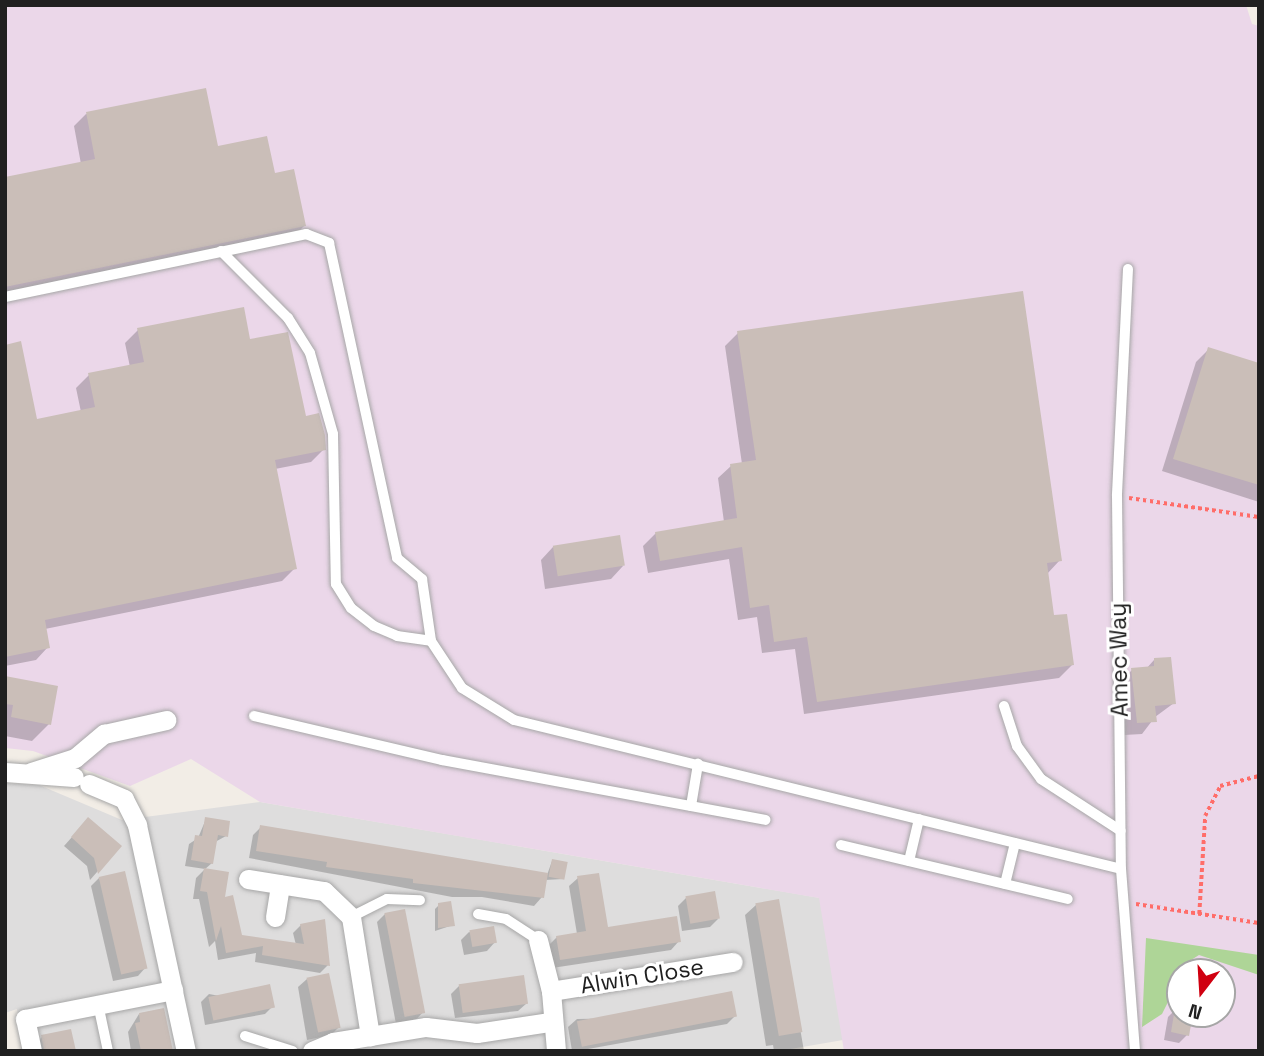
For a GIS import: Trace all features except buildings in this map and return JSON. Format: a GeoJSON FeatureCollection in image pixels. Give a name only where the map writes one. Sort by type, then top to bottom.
{"type":"FeatureCollection","features":[{"type":"Feature","properties":{"kind":"street"},"geometry":{"type":"LineString","coordinates":[[31,772],[75,758],[104,734],[166,720]]}},
{"type":"Feature","properties":{"kind":"street"},"geometry":{"type":"LineString","coordinates":[[5,772],[31,772],[81,780],[124,799],[138,825],[186,1051]]}},
{"type":"Feature","properties":{"kind":"street"},"geometry":{"type":"LineString","coordinates":[[248,879],[324,891],[351,917],[370,1037]]}},
{"type":"Feature","properties":{"kind":"street"},"geometry":{"type":"LineString","coordinates":[[275,917],[280,884]]}},
{"type":"Feature","properties":{"kind":"street"},"geometry":{"type":"LineString","coordinates":[[538,940],[551,991],[550,1022],[556,1051]]}},
{"type":"Feature","properties":{"kind":"street","name":"Alwin Close"},"geometry":{"type":"LineString","coordinates":[[551,991],[733,962]]}},
{"type":"Feature","properties":{"kind":"street"},"geometry":{"type":"LineString","coordinates":[[32,1051],[25,1019],[173,990]]}},
{"type":"Feature","properties":{"kind":"street"},"geometry":{"type":"LineString","coordinates":[[312,1051],[333,1042],[426,1027],[477,1033],[550,1022]]}},
{"type":"Feature","properties":{"kind":"lane"},"geometry":{"type":"LineString","coordinates":[[5,297],[306,234],[330,243],[397,558],[422,579],[432,641],[462,688],[514,720],[1121,869]]}},
{"type":"Feature","properties":{"kind":"lane"},"geometry":{"type":"LineString","coordinates":[[221,251],[288,318],[310,353],[333,434],[336,584],[351,608],[374,626],[397,636],[432,641]]}},
{"type":"Feature","properties":{"kind":"lane","name":"Amec Way"},"geometry":{"type":"LineString","coordinates":[[1128,269],[1117,496],[1121,869],[1135,1051]]}},
{"type":"Feature","properties":{"kind":"lane"},"geometry":{"type":"LineString","coordinates":[[1004,706],[1017,746],[1041,779],[1121,831]]}},
{"type":"Feature","properties":{"kind":"lane"},"geometry":{"type":"LineString","coordinates":[[254,716],[442,760],[765,820]]}},
{"type":"Feature","properties":{"kind":"lane"},"geometry":{"type":"LineString","coordinates":[[691,806],[698,764]]}},
{"type":"Feature","properties":{"kind":"lane"},"geometry":{"type":"LineString","coordinates":[[909,861],[919,819]]}},
{"type":"Feature","properties":{"kind":"lane"},"geometry":{"type":"LineString","coordinates":[[1005,884],[1015,843]]}},
{"type":"Feature","properties":{"kind":"lane"},"geometry":{"type":"LineString","coordinates":[[841,845],[1068,899]]}},
{"type":"Feature","properties":{"kind":"lane"},"geometry":{"type":"LineString","coordinates":[[351,917],[387,900],[420,900]]}},
{"type":"Feature","properties":{"kind":"lane"},"geometry":{"type":"LineString","coordinates":[[478,914],[506,919],[538,940]]}},
{"type":"Feature","properties":{"kind":"lane"},"geometry":{"type":"LineString","coordinates":[[98,1004],[108,1051]]}},
{"type":"Feature","properties":{"kind":"lane"},"geometry":{"type":"LineString","coordinates":[[245,1035],[293,1051]]}},
{"type":"Feature","properties":{"kind":"path"},"geometry":{"type":"LineString","coordinates":[[1117,496],[1259,517]]}},
{"type":"Feature","properties":{"kind":"path"},"geometry":{"type":"LineString","coordinates":[[1199,914],[1205,816],[1220,786],[1259,776]]}},
{"type":"Feature","properties":{"kind":"path"},"geometry":{"type":"LineString","coordinates":[[1124,902],[1259,923]]}},
{"type":"Feature","properties":{"kind":"shaded area"},"geometry":{"type":"Polygon","coordinates":[[[5,5],[1246,5],[1252,24],[1259,26],[1259,1051],[844,1051],[819,898],[260,802],[191,759],[130,786],[33,751],[5,748],[5,5]]]}},
{"type":"Feature","properties":{"kind":"shaded area"},"geometry":{"type":"Polygon","coordinates":[[[5,783],[39,785],[122,820],[260,802],[820,898],[843,1040],[779,1051],[24,1051],[17,1009],[5,1013],[5,783]]]}},
{"type":"Feature","properties":{"kind":"green space"},"geometry":{"type":"Polygon","coordinates":[[[1146,938],[1259,955],[1259,975],[1236,967],[1236,958],[1208,958],[1199,955],[1194,958],[1166,958],[1166,1006],[1162,1014],[1142,1027],[1146,938]]]}}]}
